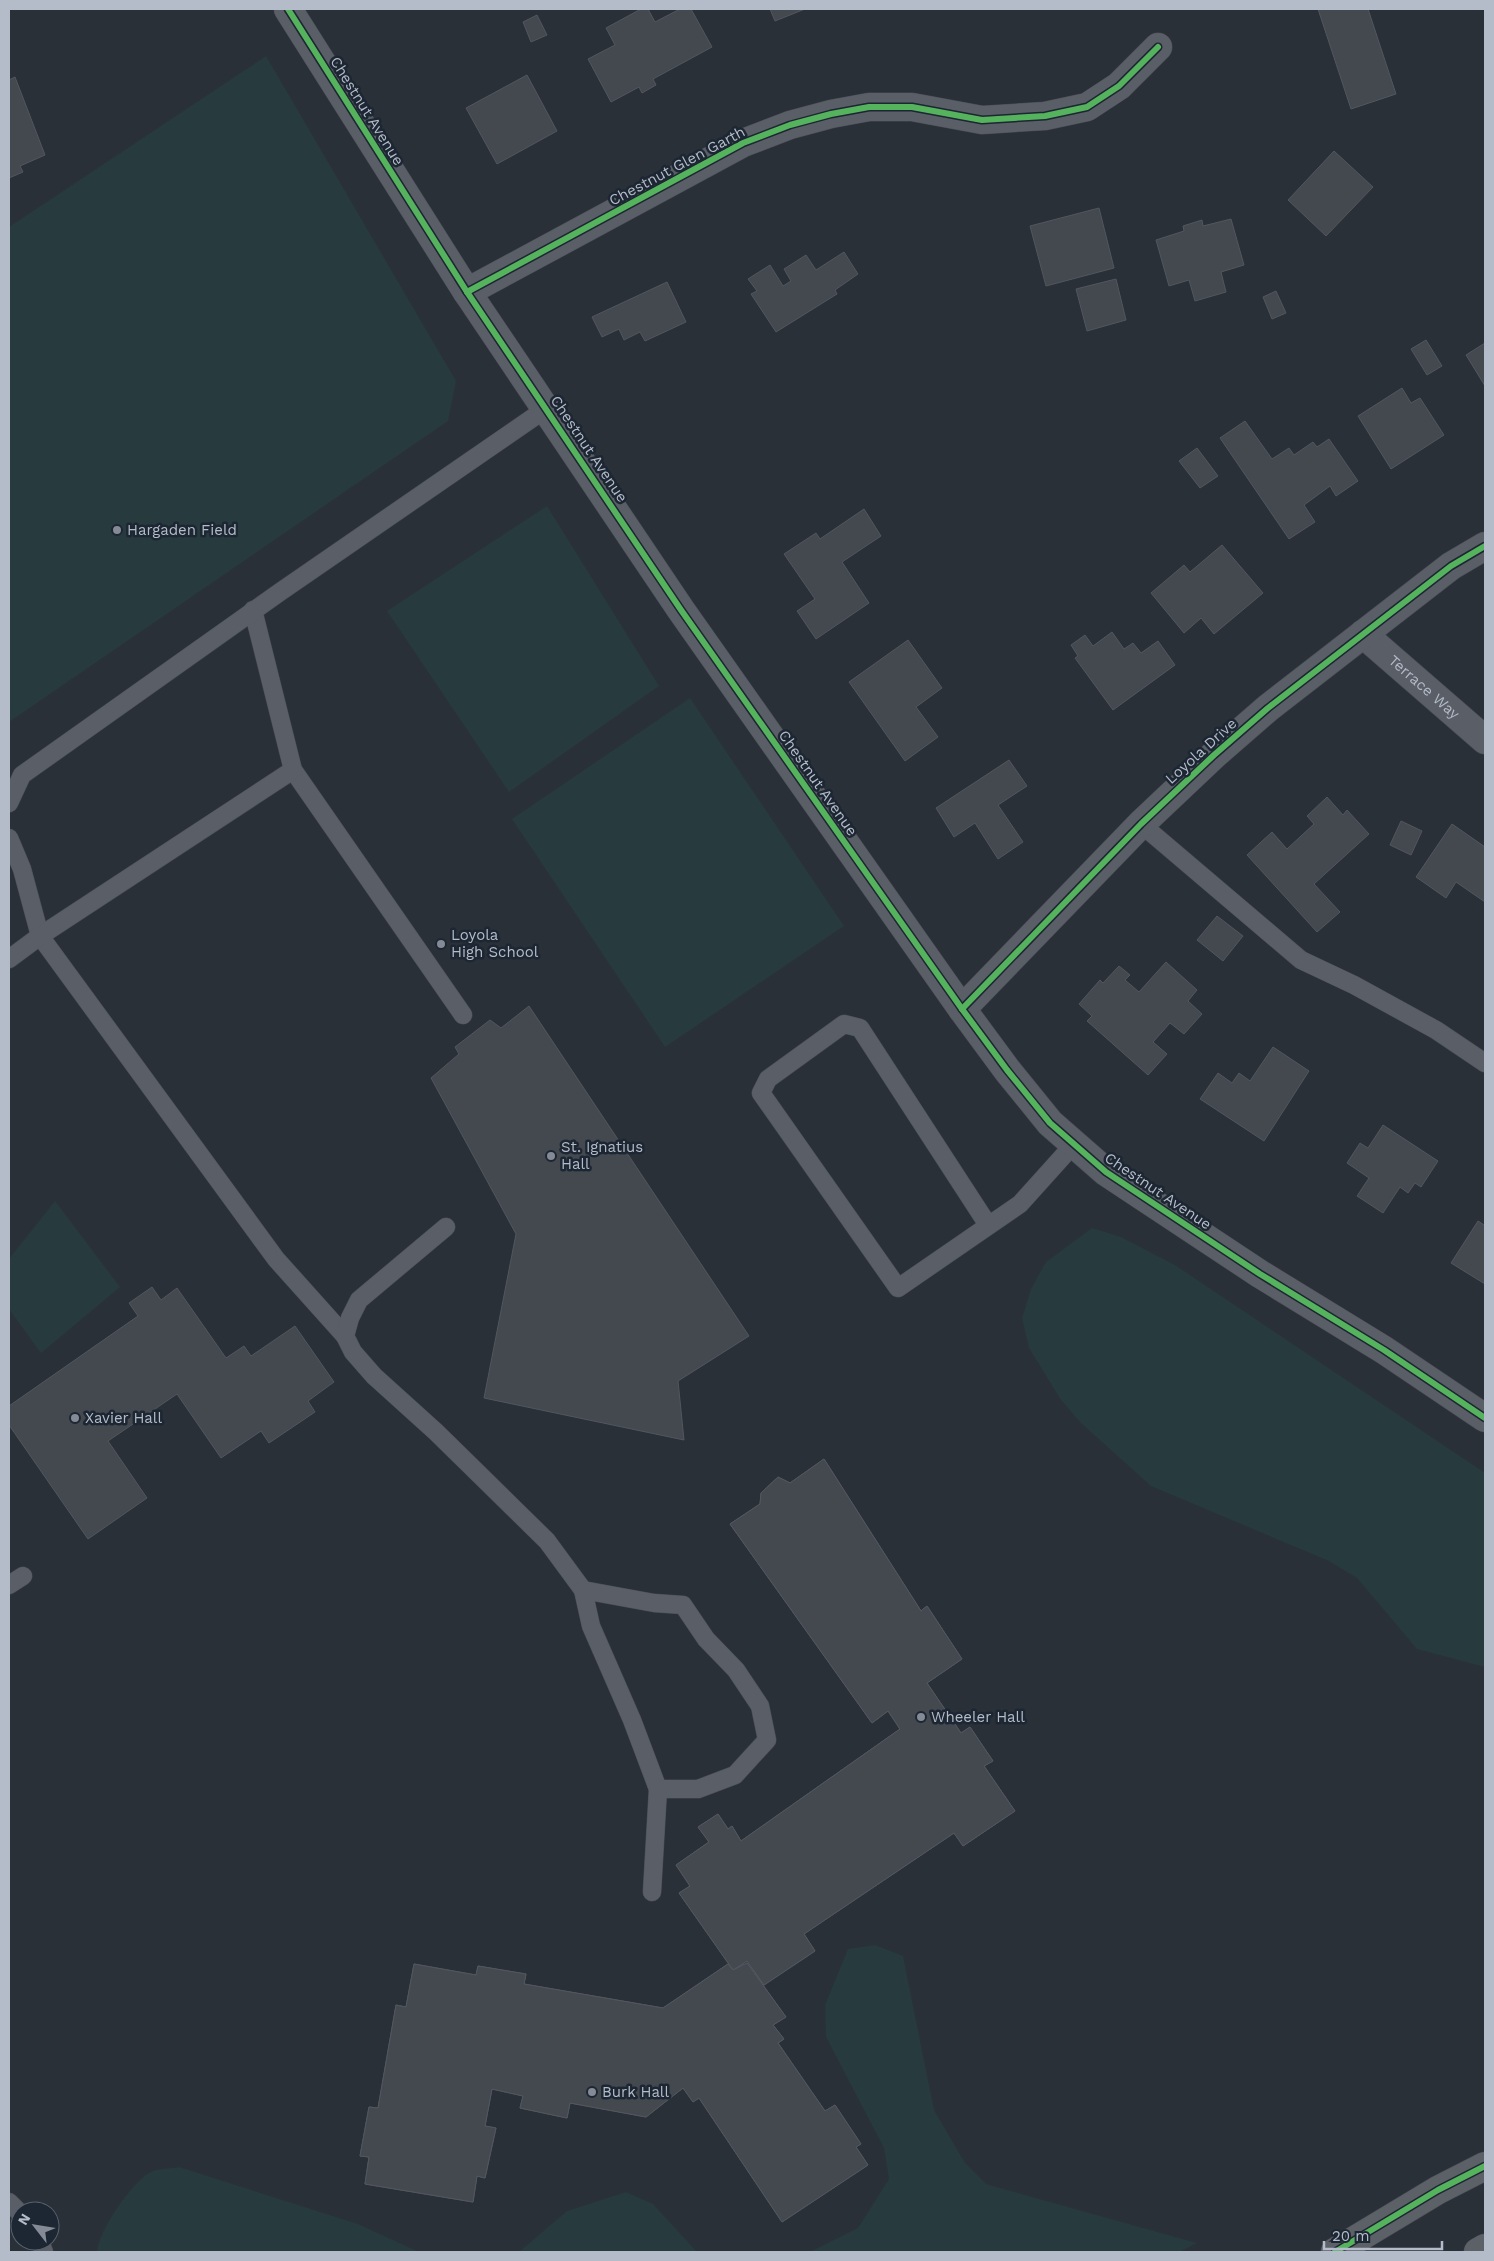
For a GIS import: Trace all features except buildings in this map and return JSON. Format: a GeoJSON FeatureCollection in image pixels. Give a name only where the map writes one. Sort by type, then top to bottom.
{"type":"FeatureCollection","features":[{"type":"Feature","properties":{"kind":"main road"},"geometry":{"type":"LineString","coordinates":[[1335,2252],[1438,2190],[1485,2166]]}},
{"type":"Feature","properties":{"kind":"main road"},"geometry":{"type":"LineString","coordinates":[[1478,2252],[1485,2248]]}},
{"type":"Feature","properties":{"kind":"street","name":"Chestnut Avenue"},"geometry":{"type":"LineString","coordinates":[[288,9],[467,292],[547,408],[681,610],[962,1009],[1007,1070],[1044,1115],[1106,1172],[1260,1274],[1384,1350],[1485,1418]]}},
{"type":"Feature","properties":{"kind":"street","name":"Chestnut Glen Garth"},"geometry":{"type":"LineString","coordinates":[[467,292],[742,143],[790,125],[831,114],[869,107],[912,107],[982,120],[1045,116],[1087,107],[1119,86],[1158,47]]}},
{"type":"Feature","properties":{"kind":"street","name":"Loyola Drive"},"geometry":{"type":"LineString","coordinates":[[962,1009],[1141,824],[1268,708],[1451,566],[1485,546]]}},
{"type":"Feature","properties":{"kind":"street","name":"Terrace Way"},"geometry":{"type":"LineString","coordinates":[[1363,634],[1485,740]]}},
{"type":"Feature","properties":{"kind":"lane"},"geometry":{"type":"LineString","coordinates":[[9,803],[22,775],[253,610],[547,408]]}},
{"type":"Feature","properties":{"kind":"lane"},"geometry":{"type":"LineString","coordinates":[[253,610],[293,770],[463,1015]]}},
{"type":"Feature","properties":{"kind":"lane"},"geometry":{"type":"LineString","coordinates":[[9,959],[40,936],[293,770]]}},
{"type":"Feature","properties":{"kind":"lane"},"geometry":{"type":"LineString","coordinates":[[1141,824],[1301,960],[1379,998],[1436,1030],[1485,1063]]}},
{"type":"Feature","properties":{"kind":"lane"},"geometry":{"type":"LineString","coordinates":[[9,838],[22,869],[40,936],[276,1259],[345,1336],[353,1352],[374,1376],[436,1432],[546,1541],[583,1590],[591,1626],[632,1720],[658,1789],[652,1892]]}},
{"type":"Feature","properties":{"kind":"lane"},"geometry":{"type":"LineString","coordinates":[[988,1225],[860,1028],[844,1024],[768,1079],[762,1093],[898,1288],[1020,1204],[1074,1144]]}},
{"type":"Feature","properties":{"kind":"lane"},"geometry":{"type":"LineString","coordinates":[[345,1336],[359,1300],[446,1227]]}},
{"type":"Feature","properties":{"kind":"lane"},"geometry":{"type":"LineString","coordinates":[[583,1590],[654,1603],[683,1605],[706,1639],[736,1670],[760,1706],[767,1740],[735,1775],[698,1789],[658,1789]]}},
{"type":"Feature","properties":{"kind":"green space","name":"Hargaden Field"},"geometry":{"type":"Polygon","coordinates":[[[266,56],[456,381],[448,421],[9,722],[9,227],[266,56]]]}},
{"type":"Feature","properties":{"kind":"green space"},"geometry":{"type":"Polygon","coordinates":[[[547,506],[659,686],[509,792],[387,611],[547,506]]]}},
{"type":"Feature","properties":{"kind":"green space"},"geometry":{"type":"Polygon","coordinates":[[[690,698],[844,926],[665,1047],[512,819],[690,698]]]}},
{"type":"Feature","properties":{"kind":"green space"},"geometry":{"type":"Polygon","coordinates":[[[55,1201],[120,1287],[41,1353],[9,1309],[9,1259],[55,1201]]]}},
{"type":"Feature","properties":{"kind":"green space"},"geometry":{"type":"Polygon","coordinates":[[[1092,1228],[1121,1237],[1175,1265],[1485,1473],[1485,1667],[1417,1649],[1357,1578],[1329,1561],[1151,1486],[1081,1423],[1061,1400],[1029,1348],[1022,1318],[1031,1289],[1046,1262],[1092,1228]]]}},
{"type":"Feature","properties":{"kind":"green space"},"geometry":{"type":"Polygon","coordinates":[[[875,1945],[903,1956],[934,2110],[965,2163],[986,2184],[1197,2243],[1179,2252],[810,2252],[858,2228],[889,2179],[884,2148],[826,2037],[825,2005],[848,1949],[875,1945]]]}},
{"type":"Feature","properties":{"kind":"green space"},"geometry":{"type":"Polygon","coordinates":[[[179,2167],[358,2224],[419,2252],[97,2252],[109,2220],[133,2187],[152,2171],[179,2167]]]}},
{"type":"Feature","properties":{"kind":"green space"},"geometry":{"type":"Polygon","coordinates":[[[626,2192],[653,2204],[697,2252],[519,2252],[567,2211],[626,2192]]]}},
{"type":"Feature","properties":{"kind":"cycle path"},"geometry":{"type":"LineString","coordinates":[[288,9],[467,292],[681,610],[962,1009],[1007,1070],[1050,1123],[1106,1172],[1260,1274],[1384,1350],[1485,1418]]}},
{"type":"Feature","properties":{"kind":"cycle path"},"geometry":{"type":"LineString","coordinates":[[467,292],[743,143],[790,125],[831,114],[869,107],[912,107],[982,120],[1045,116],[1087,107],[1119,86],[1158,47]]}},
{"type":"Feature","properties":{"kind":"cycle path"},"geometry":{"type":"LineString","coordinates":[[962,1009],[1141,824],[1214,755],[1268,708],[1451,566],[1485,546]]}},
{"type":"Feature","properties":{"kind":"cycle path"},"geometry":{"type":"LineString","coordinates":[[1335,2252],[1438,2190],[1485,2166]]}},
{"type":"Feature","properties":{"kind":"place","name":"Hargaden Field"},"geometry":{"type":"Point","coordinates":[117,530]}},
{"type":"Feature","properties":{"kind":"place","name":"Loyola High School"},"geometry":{"type":"Point","coordinates":[441,944]}},
{"type":"Feature","properties":{"kind":"place","name":"St. Ignatius Hall"},"geometry":{"type":"Point","coordinates":[551,1156]}},
{"type":"Feature","properties":{"kind":"place","name":"Xavier Hall"},"geometry":{"type":"Point","coordinates":[75,1418]}},
{"type":"Feature","properties":{"kind":"place","name":"Wheeler Hall"},"geometry":{"type":"Point","coordinates":[921,1717]}},
{"type":"Feature","properties":{"kind":"place","name":"Burk Hall"},"geometry":{"type":"Point","coordinates":[592,2092]}}]}
